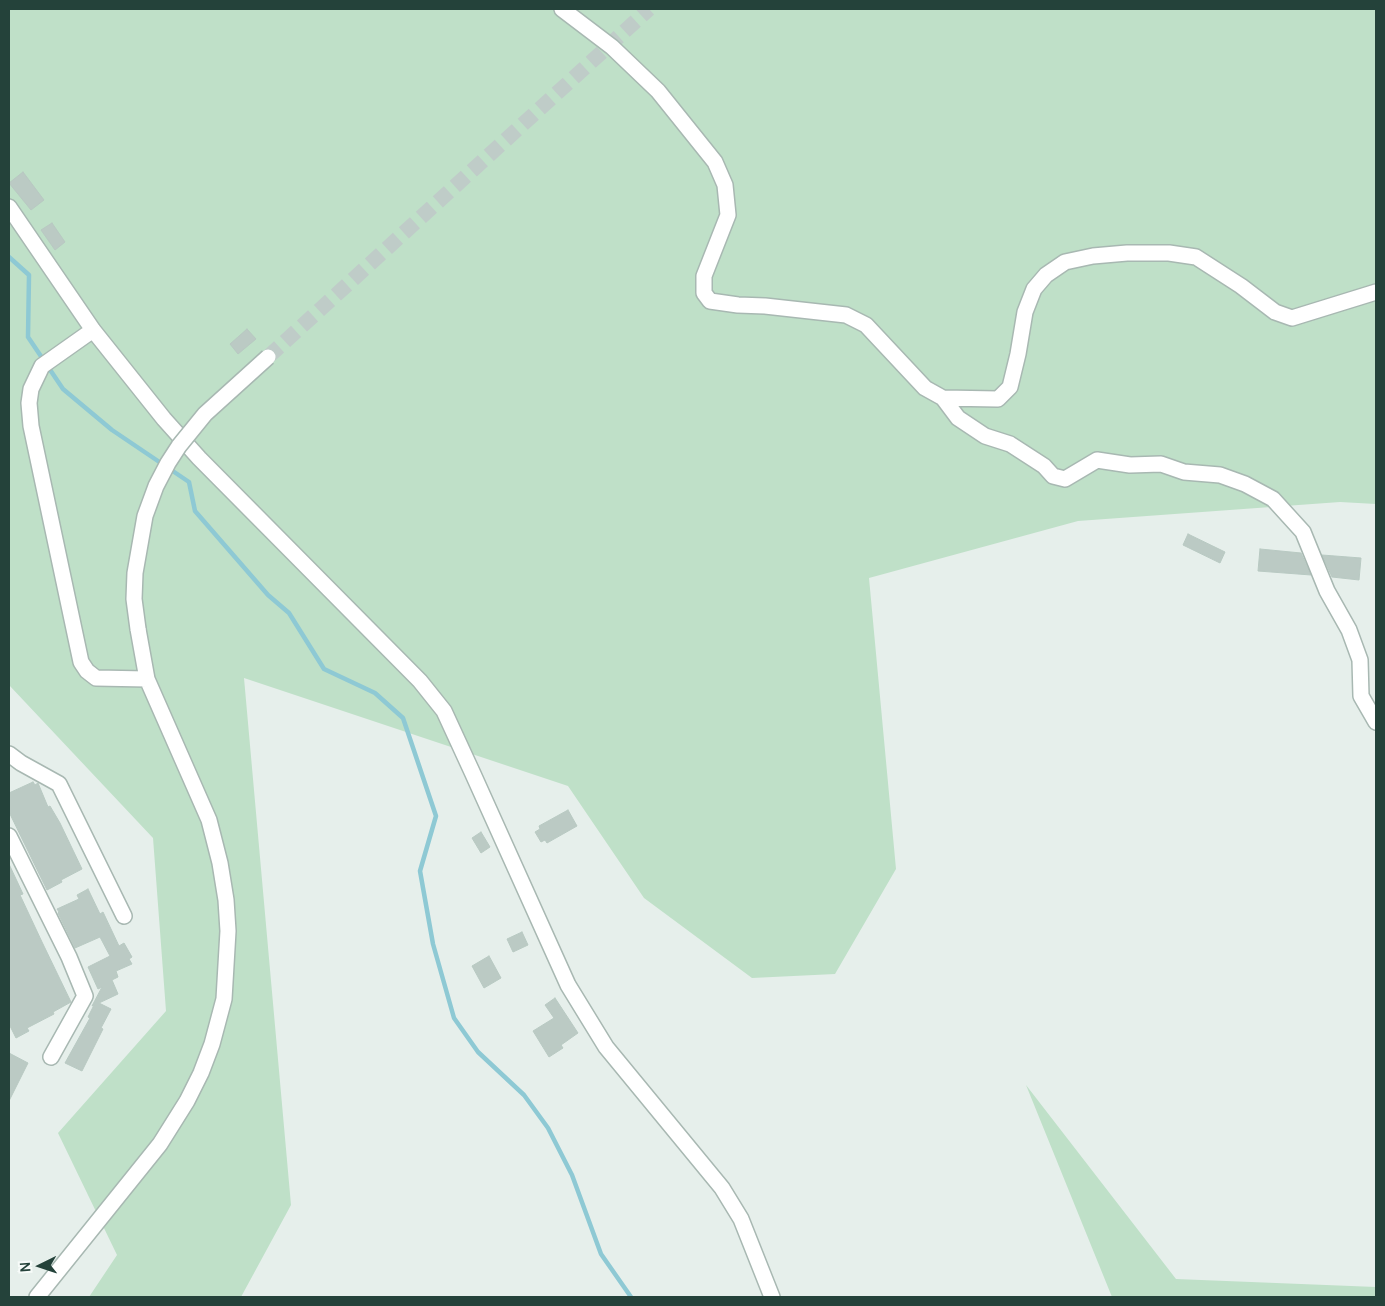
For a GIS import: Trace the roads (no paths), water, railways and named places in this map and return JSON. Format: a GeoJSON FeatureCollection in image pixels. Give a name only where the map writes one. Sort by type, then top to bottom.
{"type":"FeatureCollection","features":[{"type":"Feature","properties":{"kind":"street"},"geometry":{"type":"LineString","coordinates":[[562,9],[612,48],[658,91],[715,162],[725,185],[728,215],[704,276],[704,293],[710,301],[738,306],[765,306],[846,315],[866,325],[925,388],[943,398],[958,418],[986,436],[1010,444],[1044,466],[1053,476],[1066,479],[1097,460],[1130,465],[1160,464],[1184,472],[1220,475],[1245,484],[1272,499],[1303,532],[1327,591],[1349,630],[1360,660],[1361,696],[1376,722]]}},
{"type":"Feature","properties":{"kind":"street"},"geometry":{"type":"LineString","coordinates":[[9,206],[93,330],[164,419],[199,458],[420,681],[444,712],[568,985],[606,1047],[727,1196],[741,1219],[772,1297]]}},
{"type":"Feature","properties":{"kind":"street"},"geometry":{"type":"LineString","coordinates":[[943,398],[998,398],[1010,387],[1025,312],[1034,289],[1046,275],[1065,262],[1093,256],[1127,253],[1169,253],[1196,257],[1241,286],[1275,312],[1292,318],[1376,292]]}},
{"type":"Feature","properties":{"kind":"street"},"geometry":{"type":"LineString","coordinates":[[93,330],[42,366],[31,389],[31,426],[81,662],[87,671],[96,678],[147,679]]}},
{"type":"Feature","properties":{"kind":"street"},"geometry":{"type":"LineString","coordinates":[[37,1297],[164,1137],[187,1101],[202,1073],[224,999],[228,931],[226,900],[220,863],[209,820],[147,679],[134,599],[138,555],[145,516],[160,478],[179,446],[205,414],[268,357]]}},
{"type":"Feature","properties":{"kind":"street"},"geometry":{"type":"LineString","coordinates":[[9,754],[20,763],[59,784],[124,916]]}},
{"type":"Feature","properties":{"kind":"street"},"geometry":{"type":"LineString","coordinates":[[9,836],[69,957],[85,996],[50,1057]]}},
{"type":"Feature","properties":{"kind":"waterway"},"geometry":{"type":"LineString","coordinates":[[9,257],[29,275],[28,337],[63,389],[112,430],[189,482],[195,511],[268,595],[289,613],[324,669],[375,693],[403,718],[436,816],[420,871],[433,944],[454,1018],[478,1052],[524,1095],[548,1128],[572,1175],[601,1254],[631,1297]]}},
{"type":"Feature","properties":{"kind":"tunnel"},"geometry":{"type":"LineString","coordinates":[[268,357],[649,9]]}}]}
